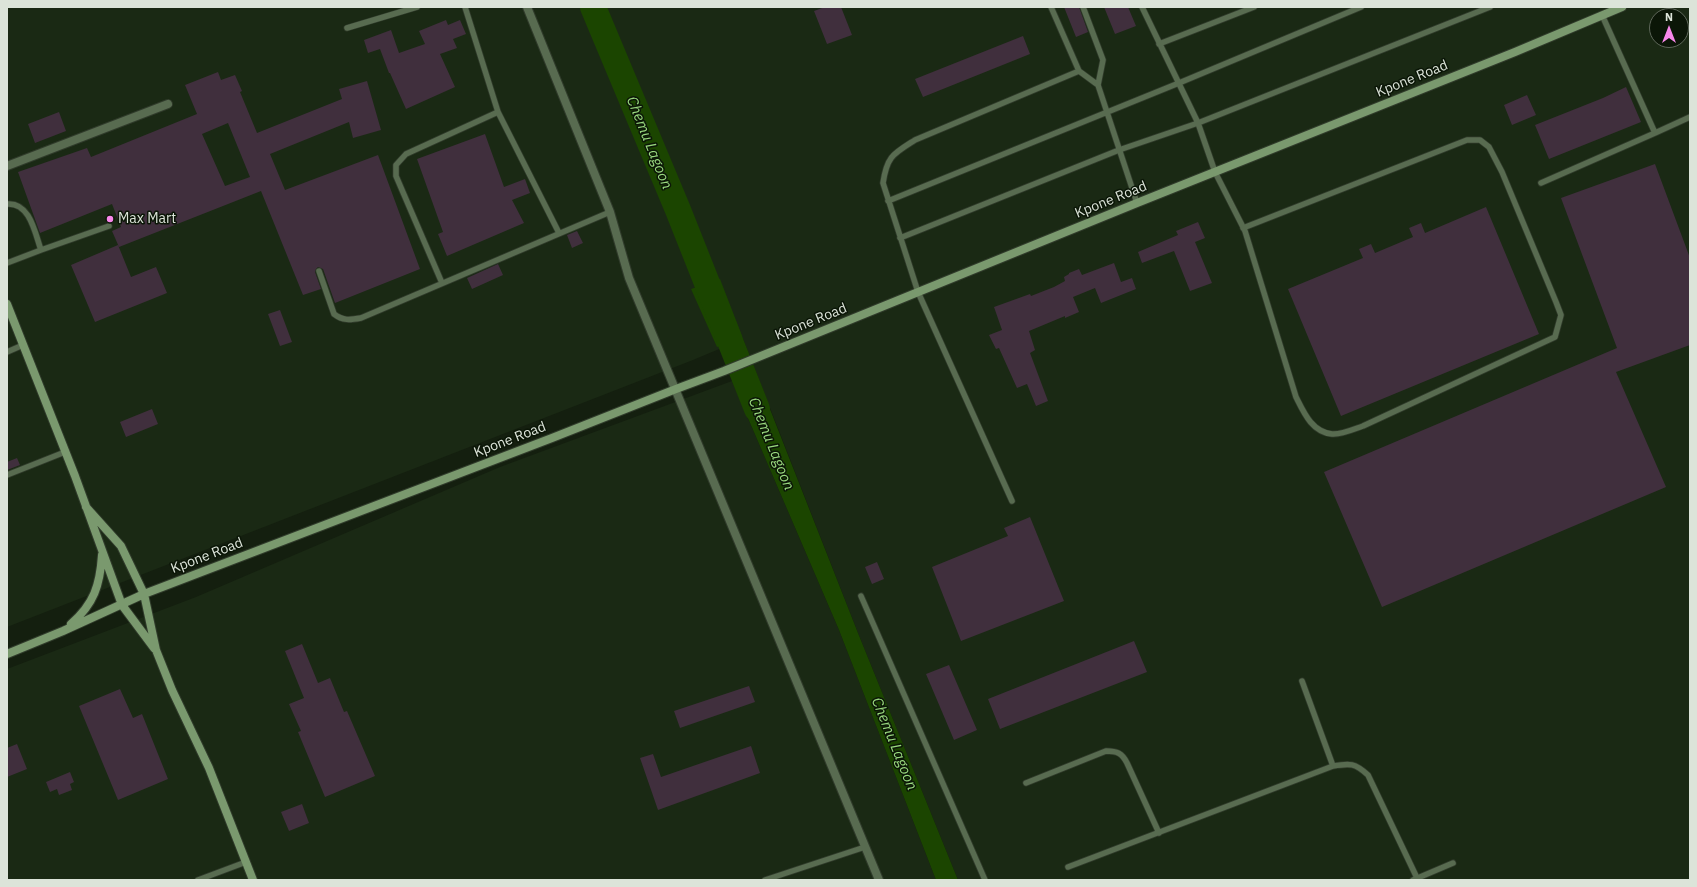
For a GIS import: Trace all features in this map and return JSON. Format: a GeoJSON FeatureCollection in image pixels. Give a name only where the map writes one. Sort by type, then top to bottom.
{"type":"FeatureCollection","features":[{"type":"Feature","properties":{"kind":"main road","name":"Kpone Road"},"geometry":{"type":"LineString","coordinates":[[7,654],[63,631],[144,594],[676,389],[724,372],[752,359],[1507,55],[1622,7]]}},
{"type":"Feature","properties":{"kind":"main road"},"geometry":{"type":"LineString","coordinates":[[7,304],[86,506],[122,605],[156,650]]}},
{"type":"Feature","properties":{"kind":"main road"},"geometry":{"type":"LineString","coordinates":[[86,506],[121,546],[144,594],[156,650],[172,690],[209,768],[253,880]]}},
{"type":"Feature","properties":{"kind":"main road"},"geometry":{"type":"LineString","coordinates":[[63,631],[83,614],[91,602],[101,573],[102,553]]}},
{"type":"Feature","properties":{"kind":"street"},"geometry":{"type":"LineString","coordinates":[[527,7],[610,212],[629,278],[879,880]]}},
{"type":"Feature","properties":{"kind":"street"},"geometry":{"type":"LineString","coordinates":[[7,166],[168,104]]}},
{"type":"Feature","properties":{"kind":"lane"},"geometry":{"type":"LineString","coordinates":[[347,28],[398,10],[417,7]]}},
{"type":"Feature","properties":{"kind":"lane"},"geometry":{"type":"LineString","coordinates":[[465,7],[498,112],[559,233]]}},
{"type":"Feature","properties":{"kind":"lane"},"geometry":{"type":"LineString","coordinates":[[1051,7],[1078,71],[1098,85]]}},
{"type":"Feature","properties":{"kind":"lane"},"geometry":{"type":"LineString","coordinates":[[1083,7],[1103,60],[1098,85],[1137,203]]}},
{"type":"Feature","properties":{"kind":"lane"},"geometry":{"type":"LineString","coordinates":[[1142,7],[1198,123],[1215,172],[1243,228],[1296,397],[1306,418],[1321,431],[1333,434],[1363,426],[1555,337],[1561,315],[1502,172],[1488,147],[1480,140],[1467,140],[1243,228]]}},
{"type":"Feature","properties":{"kind":"lane"},"geometry":{"type":"LineString","coordinates":[[1160,44],[1254,7]]}},
{"type":"Feature","properties":{"kind":"lane"},"geometry":{"type":"LineString","coordinates":[[888,201],[1179,83],[1361,7]]}},
{"type":"Feature","properties":{"kind":"lane"},"geometry":{"type":"LineString","coordinates":[[900,238],[1120,150],[1198,123],[1490,7]]}},
{"type":"Feature","properties":{"kind":"lane"},"geometry":{"type":"LineString","coordinates":[[1602,15],[1655,133]]}},
{"type":"Feature","properties":{"kind":"lane"},"geometry":{"type":"LineString","coordinates":[[1012,501],[918,292],[888,201],[884,183],[885,166],[896,152],[915,140],[1078,71]]}},
{"type":"Feature","properties":{"kind":"lane"},"geometry":{"type":"LineString","coordinates":[[442,283],[396,176],[396,165],[406,154],[498,112]]}},
{"type":"Feature","properties":{"kind":"lane"},"geometry":{"type":"LineString","coordinates":[[1541,183],[1690,117]]}},
{"type":"Feature","properties":{"kind":"lane"},"geometry":{"type":"LineString","coordinates":[[7,204],[20,206],[28,214],[41,250]]}},
{"type":"Feature","properties":{"kind":"lane"},"geometry":{"type":"LineString","coordinates":[[319,271],[334,314],[339,318],[348,320],[361,318],[610,212]]}},
{"type":"Feature","properties":{"kind":"lane"},"geometry":{"type":"LineString","coordinates":[[7,263],[109,226]]}},
{"type":"Feature","properties":{"kind":"lane"},"geometry":{"type":"LineString","coordinates":[[7,352],[23,345]]}},
{"type":"Feature","properties":{"kind":"lane"},"geometry":{"type":"LineString","coordinates":[[7,475],[65,452]]}},
{"type":"Feature","properties":{"kind":"lane"},"geometry":{"type":"LineString","coordinates":[[861,596],[985,880]]}},
{"type":"Feature","properties":{"kind":"lane"},"geometry":{"type":"LineString","coordinates":[[1302,681],[1333,766]]}},
{"type":"Feature","properties":{"kind":"lane"},"geometry":{"type":"LineString","coordinates":[[1026,783],[1106,751],[1116,751],[1123,755],[1127,762],[1159,833]]}},
{"type":"Feature","properties":{"kind":"lane"},"geometry":{"type":"LineString","coordinates":[[1068,867],[1333,766],[1348,763],[1359,767],[1368,775],[1415,879],[1453,863]]}},
{"type":"Feature","properties":{"kind":"lane"},"geometry":{"type":"LineString","coordinates":[[766,880],[865,847]]}},
{"type":"Feature","properties":{"kind":"lane"},"geometry":{"type":"LineString","coordinates":[[198,880],[246,862]]}},
{"type":"Feature","properties":{"kind":"shaded area"},"geometry":{"type":"Polygon","coordinates":[[[7,7],[1690,7],[1690,880],[958,880],[858,633],[743,339],[693,360],[7,627],[7,7]]]}},
{"type":"Feature","properties":{"kind":"shaded area"},"geometry":{"type":"Polygon","coordinates":[[[732,381],[839,630],[936,880],[7,880],[7,669],[196,597],[500,467],[732,381]]]}},
{"type":"Feature","properties":{"kind":"water"},"geometry":{"type":"Polygon","coordinates":[[[720,279],[742,336],[717,347],[691,289],[720,279]]]}},
{"type":"Feature","properties":{"kind":"water"},"geometry":{"type":"Polygon","coordinates":[[[755,371],[858,633],[958,880],[936,880],[839,630],[732,381],[755,371]]]}},
{"type":"Feature","properties":{"kind":"building"},"geometry":{"type":"Polygon","coordinates":[[[825,7],[841,7],[852,35],[827,44],[814,11],[825,7]]]}},
{"type":"Feature","properties":{"kind":"building"},"geometry":{"type":"Polygon","coordinates":[[[1064,7],[1079,7],[1088,32],[1076,37],[1064,7]]]}},
{"type":"Feature","properties":{"kind":"building"},"geometry":{"type":"Polygon","coordinates":[[[1104,7],[1128,7],[1136,26],[1115,34],[1104,7]]]}},
{"type":"Feature","properties":{"kind":"building"},"geometry":{"type":"Polygon","coordinates":[[[446,20],[448,25],[460,20],[466,34],[453,39],[457,48],[440,54],[455,87],[406,109],[389,73],[380,49],[368,53],[364,40],[391,30],[399,53],[425,44],[419,31],[446,20]]]}},
{"type":"Feature","properties":{"kind":"building"},"geometry":{"type":"Polygon","coordinates":[[[1023,36],[1030,54],[923,97],[915,79],[1023,36]]]}},
{"type":"Feature","properties":{"kind":"building"},"geometry":{"type":"Polygon","coordinates":[[[218,72],[221,80],[235,75],[242,91],[240,92],[257,133],[342,99],[339,89],[367,81],[381,130],[353,138],[349,122],[270,154],[285,190],[378,155],[420,269],[335,303],[323,269],[318,267],[315,272],[321,289],[303,295],[261,191],[119,247],[112,231],[121,227],[112,204],[40,233],[18,172],[87,148],[91,157],[197,114],[185,85],[218,72]],[[228,123],[202,134],[225,186],[250,177],[228,123]]]}},
{"type":"Feature","properties":{"kind":"building"},"geometry":{"type":"Polygon","coordinates":[[[1626,87],[1641,122],[1549,159],[1535,125],[1603,98],[1626,87]]]}},
{"type":"Feature","properties":{"kind":"building"},"geometry":{"type":"Polygon","coordinates":[[[1527,95],[1536,115],[1512,125],[1504,105],[1527,95]]]}},
{"type":"Feature","properties":{"kind":"building"},"geometry":{"type":"Polygon","coordinates":[[[59,112],[66,131],[35,143],[28,124],[59,112]]]}},
{"type":"Feature","properties":{"kind":"building"},"geometry":{"type":"Polygon","coordinates":[[[485,134],[504,187],[525,179],[530,193],[512,200],[524,223],[447,256],[438,234],[443,232],[417,159],[485,134]]]}},
{"type":"Feature","properties":{"kind":"building"},"geometry":{"type":"Polygon","coordinates":[[[1655,164],[1690,258],[1690,345],[1616,372],[1666,487],[1382,607],[1324,472],[1617,348],[1561,198],[1655,164]]]}},
{"type":"Feature","properties":{"kind":"building"},"geometry":{"type":"Polygon","coordinates":[[[1486,207],[1539,334],[1341,416],[1288,289],[1363,258],[1359,249],[1371,244],[1375,253],[1413,237],[1409,228],[1421,223],[1425,233],[1486,207]]]}},
{"type":"Feature","properties":{"kind":"building"},"geometry":{"type":"Polygon","coordinates":[[[1198,222],[1205,238],[1195,242],[1212,283],[1190,291],[1174,251],[1142,263],[1138,252],[1178,235],[1176,231],[1198,222]]]}},
{"type":"Feature","properties":{"kind":"building"},"geometry":{"type":"Polygon","coordinates":[[[577,231],[583,243],[572,248],[567,235],[577,231]]]}},
{"type":"Feature","properties":{"kind":"building"},"geometry":{"type":"Polygon","coordinates":[[[118,245],[131,277],[156,267],[167,293],[95,322],[71,265],[118,245]]]}},
{"type":"Feature","properties":{"kind":"building"},"geometry":{"type":"Polygon","coordinates":[[[1114,263],[1121,282],[1132,278],[1136,289],[1101,303],[1095,288],[1073,297],[1079,312],[1065,318],[1065,316],[1029,331],[1035,350],[1030,353],[1048,401],[1036,406],[1027,384],[1017,388],[999,348],[996,349],[989,335],[1002,330],[994,307],[1030,294],[1031,296],[1054,287],[1065,281],[1064,277],[1069,273],[1079,269],[1082,275],[1114,263]]]}},
{"type":"Feature","properties":{"kind":"building"},"geometry":{"type":"Polygon","coordinates":[[[498,264],[503,275],[472,289],[467,278],[498,264]]]}},
{"type":"Feature","properties":{"kind":"building"},"geometry":{"type":"Polygon","coordinates":[[[280,310],[292,342],[280,346],[268,314],[280,310]]]}},
{"type":"Feature","properties":{"kind":"building"},"geometry":{"type":"Polygon","coordinates":[[[152,409],[158,424],[126,437],[120,422],[152,409]]]}},
{"type":"Feature","properties":{"kind":"building"},"geometry":{"type":"Polygon","coordinates":[[[17,458],[20,465],[7,470],[7,462],[17,458]]]}},
{"type":"Feature","properties":{"kind":"building"},"geometry":{"type":"Polygon","coordinates":[[[1030,517],[1064,601],[961,641],[932,567],[1008,536],[1004,528],[1030,517]]]}},
{"type":"Feature","properties":{"kind":"building"},"geometry":{"type":"Polygon","coordinates":[[[877,562],[884,579],[872,584],[865,567],[877,562]]]}},
{"type":"Feature","properties":{"kind":"building"},"geometry":{"type":"Polygon","coordinates":[[[1134,641],[1147,672],[1000,729],[988,699],[1134,641]]]}},
{"type":"Feature","properties":{"kind":"building"},"geometry":{"type":"Polygon","coordinates":[[[302,644],[318,683],[330,678],[344,712],[347,711],[375,776],[325,797],[298,732],[301,731],[289,704],[304,698],[285,651],[302,644]]]}},
{"type":"Feature","properties":{"kind":"building"},"geometry":{"type":"Polygon","coordinates":[[[949,665],[977,730],[954,740],[926,674],[949,665]]]}},
{"type":"Feature","properties":{"kind":"building"},"geometry":{"type":"Polygon","coordinates":[[[749,686],[755,702],[680,728],[674,711],[749,686]]]}},
{"type":"Feature","properties":{"kind":"building"},"geometry":{"type":"Polygon","coordinates":[[[120,689],[133,718],[142,714],[168,779],[118,800],[79,706],[120,689]]]}},
{"type":"Feature","properties":{"kind":"building"},"geometry":{"type":"Polygon","coordinates":[[[17,744],[27,769],[7,777],[7,748],[17,744]]]}},
{"type":"Feature","properties":{"kind":"building"},"geometry":{"type":"Polygon","coordinates":[[[751,746],[760,773],[658,810],[640,758],[653,754],[661,777],[751,746]]]}},
{"type":"Feature","properties":{"kind":"building"},"geometry":{"type":"Polygon","coordinates":[[[70,772],[74,782],[70,784],[72,790],[59,795],[57,789],[50,792],[46,782],[70,772]]]}},
{"type":"Feature","properties":{"kind":"building"},"geometry":{"type":"Polygon","coordinates":[[[302,804],[309,823],[289,831],[281,812],[302,804]]]}},
{"type":"Feature","properties":{"kind":"waterway","name":"Chemu Lagoon"},"geometry":{"type":"LineString","coordinates":[[593,7],[678,210],[757,409]]}},
{"type":"Feature","properties":{"kind":"place","name":"Max Mart"},"geometry":{"type":"Point","coordinates":[110,219]}}]}
